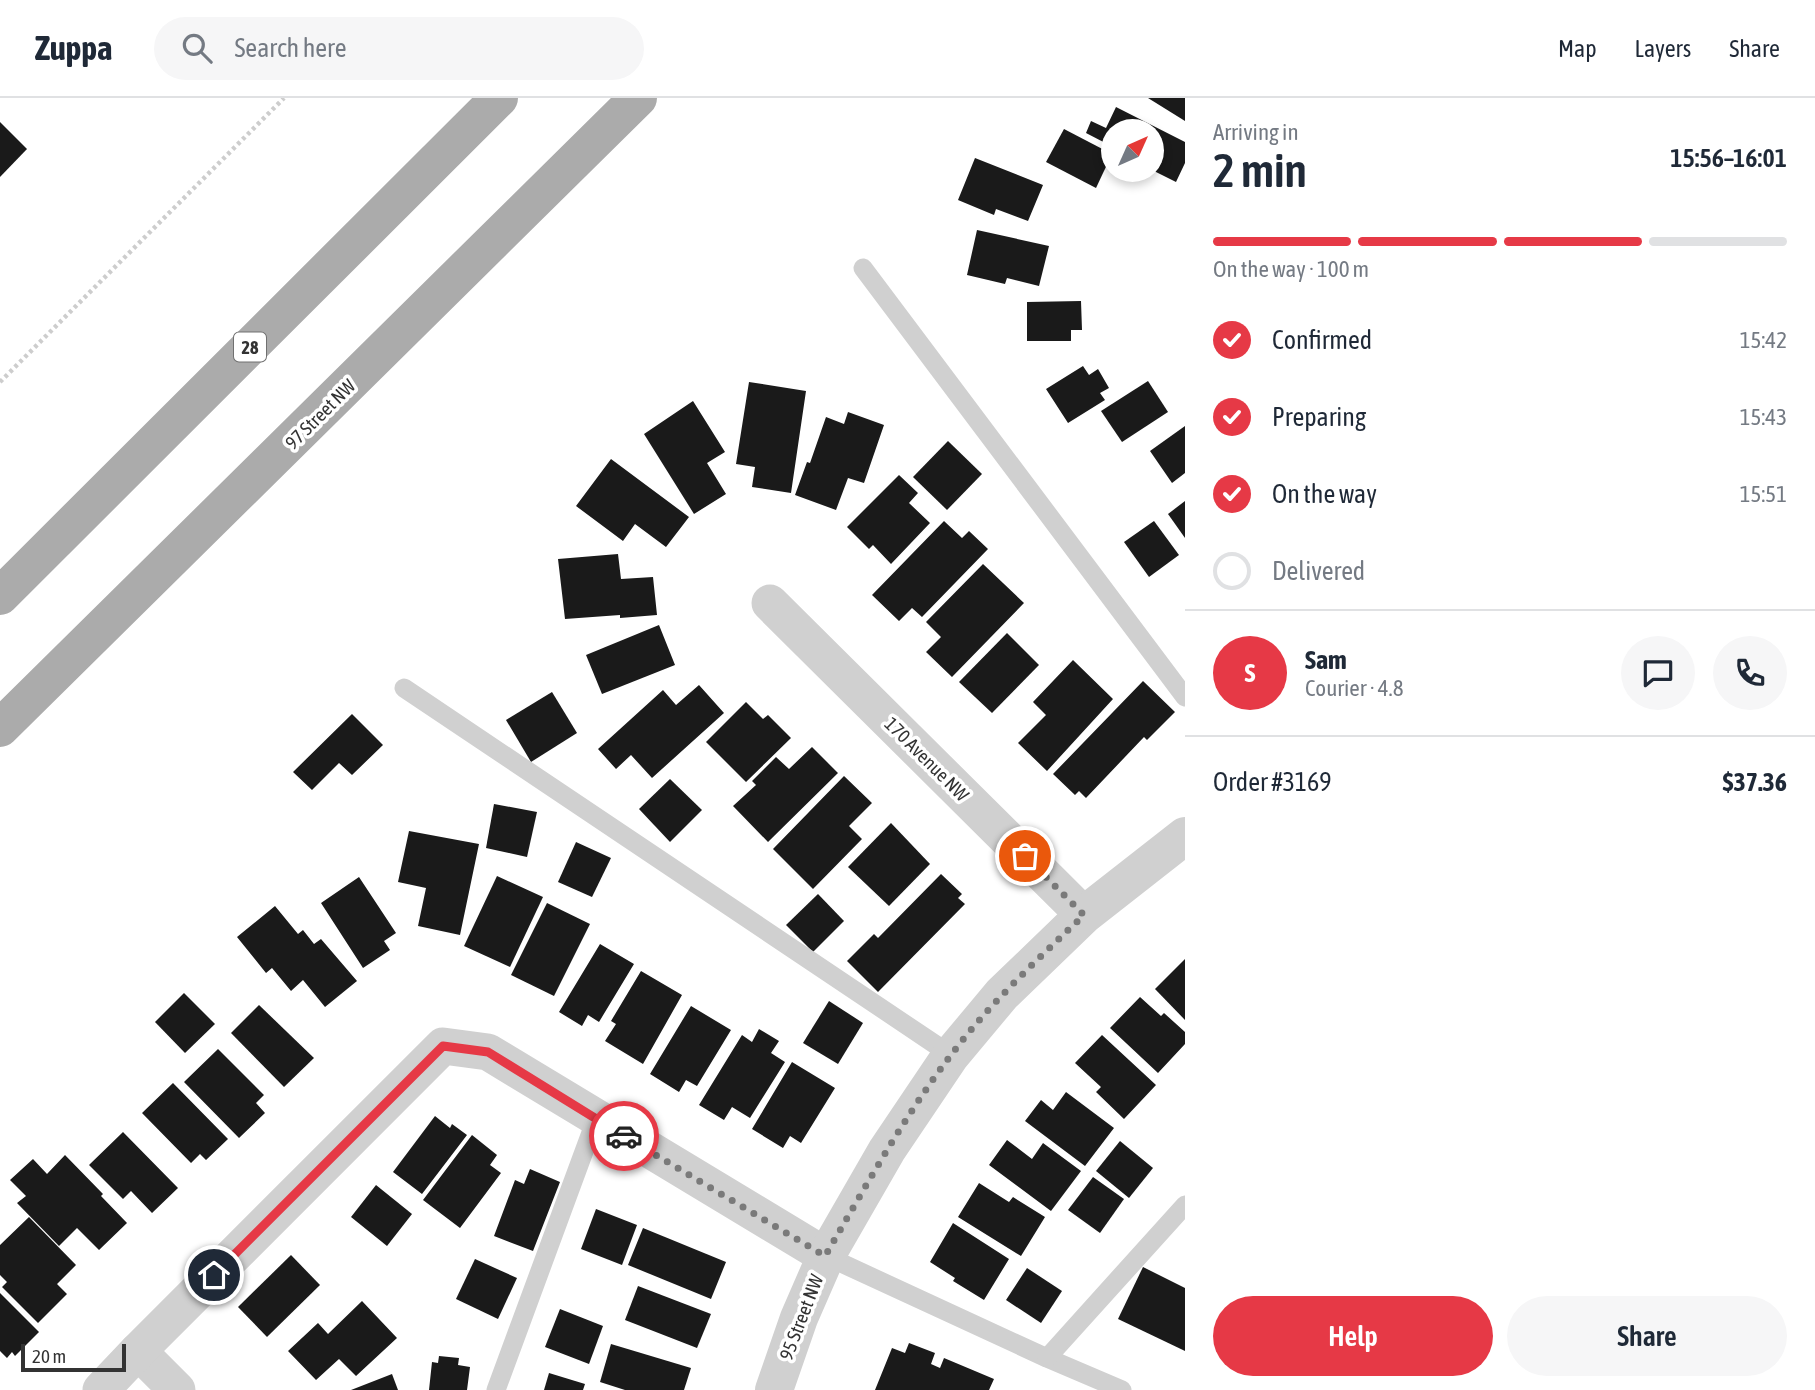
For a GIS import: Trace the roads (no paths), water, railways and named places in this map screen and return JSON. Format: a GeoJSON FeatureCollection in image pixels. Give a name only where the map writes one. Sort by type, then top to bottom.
{"type":"FeatureCollection","features":[{"type":"Feature","properties":{"kind":"main road","name":"28"},"geometry":{"type":"LineString","coordinates":[[0,596],[499,98]]}},
{"type":"Feature","properties":{"kind":"main road","name":"97 Street NW"},"geometry":{"type":"LineString","coordinates":[[0,728],[638,98]]}},
{"type":"Feature","properties":{"kind":"street","name":"170 Avenue NW"},"geometry":{"type":"LineString","coordinates":[[770,603],[1084,915]]}},
{"type":"Feature","properties":{"kind":"street","name":"95 Street NW"},"geometry":{"type":"LineString","coordinates":[[774,1390],[799,1318],[825,1256],[887,1150],[951,1055],[1002,994],[1084,915],[1185,836]]}},
{"type":"Feature","properties":{"kind":"street"},"geometry":{"type":"LineString","coordinates":[[101,1390],[443,1046],[488,1052],[825,1256]]}},
{"type":"Feature","properties":{"kind":"street"},"geometry":{"type":"LineString","coordinates":[[138,1351],[177,1390]]}},
{"type":"Feature","properties":{"kind":"lane"},"geometry":{"type":"LineString","coordinates":[[863,268],[1185,697]]}},
{"type":"Feature","properties":{"kind":"lane"},"geometry":{"type":"LineString","coordinates":[[404,688],[951,1055]]}},
{"type":"Feature","properties":{"kind":"lane"},"geometry":{"type":"LineString","coordinates":[[496,1390],[596,1119]]}},
{"type":"Feature","properties":{"kind":"lane"},"geometry":{"type":"LineString","coordinates":[[1047,1359],[1185,1205]]}},
{"type":"Feature","properties":{"kind":"lane"},"geometry":{"type":"LineString","coordinates":[[825,1256],[1047,1359],[1122,1390]]}}]}
